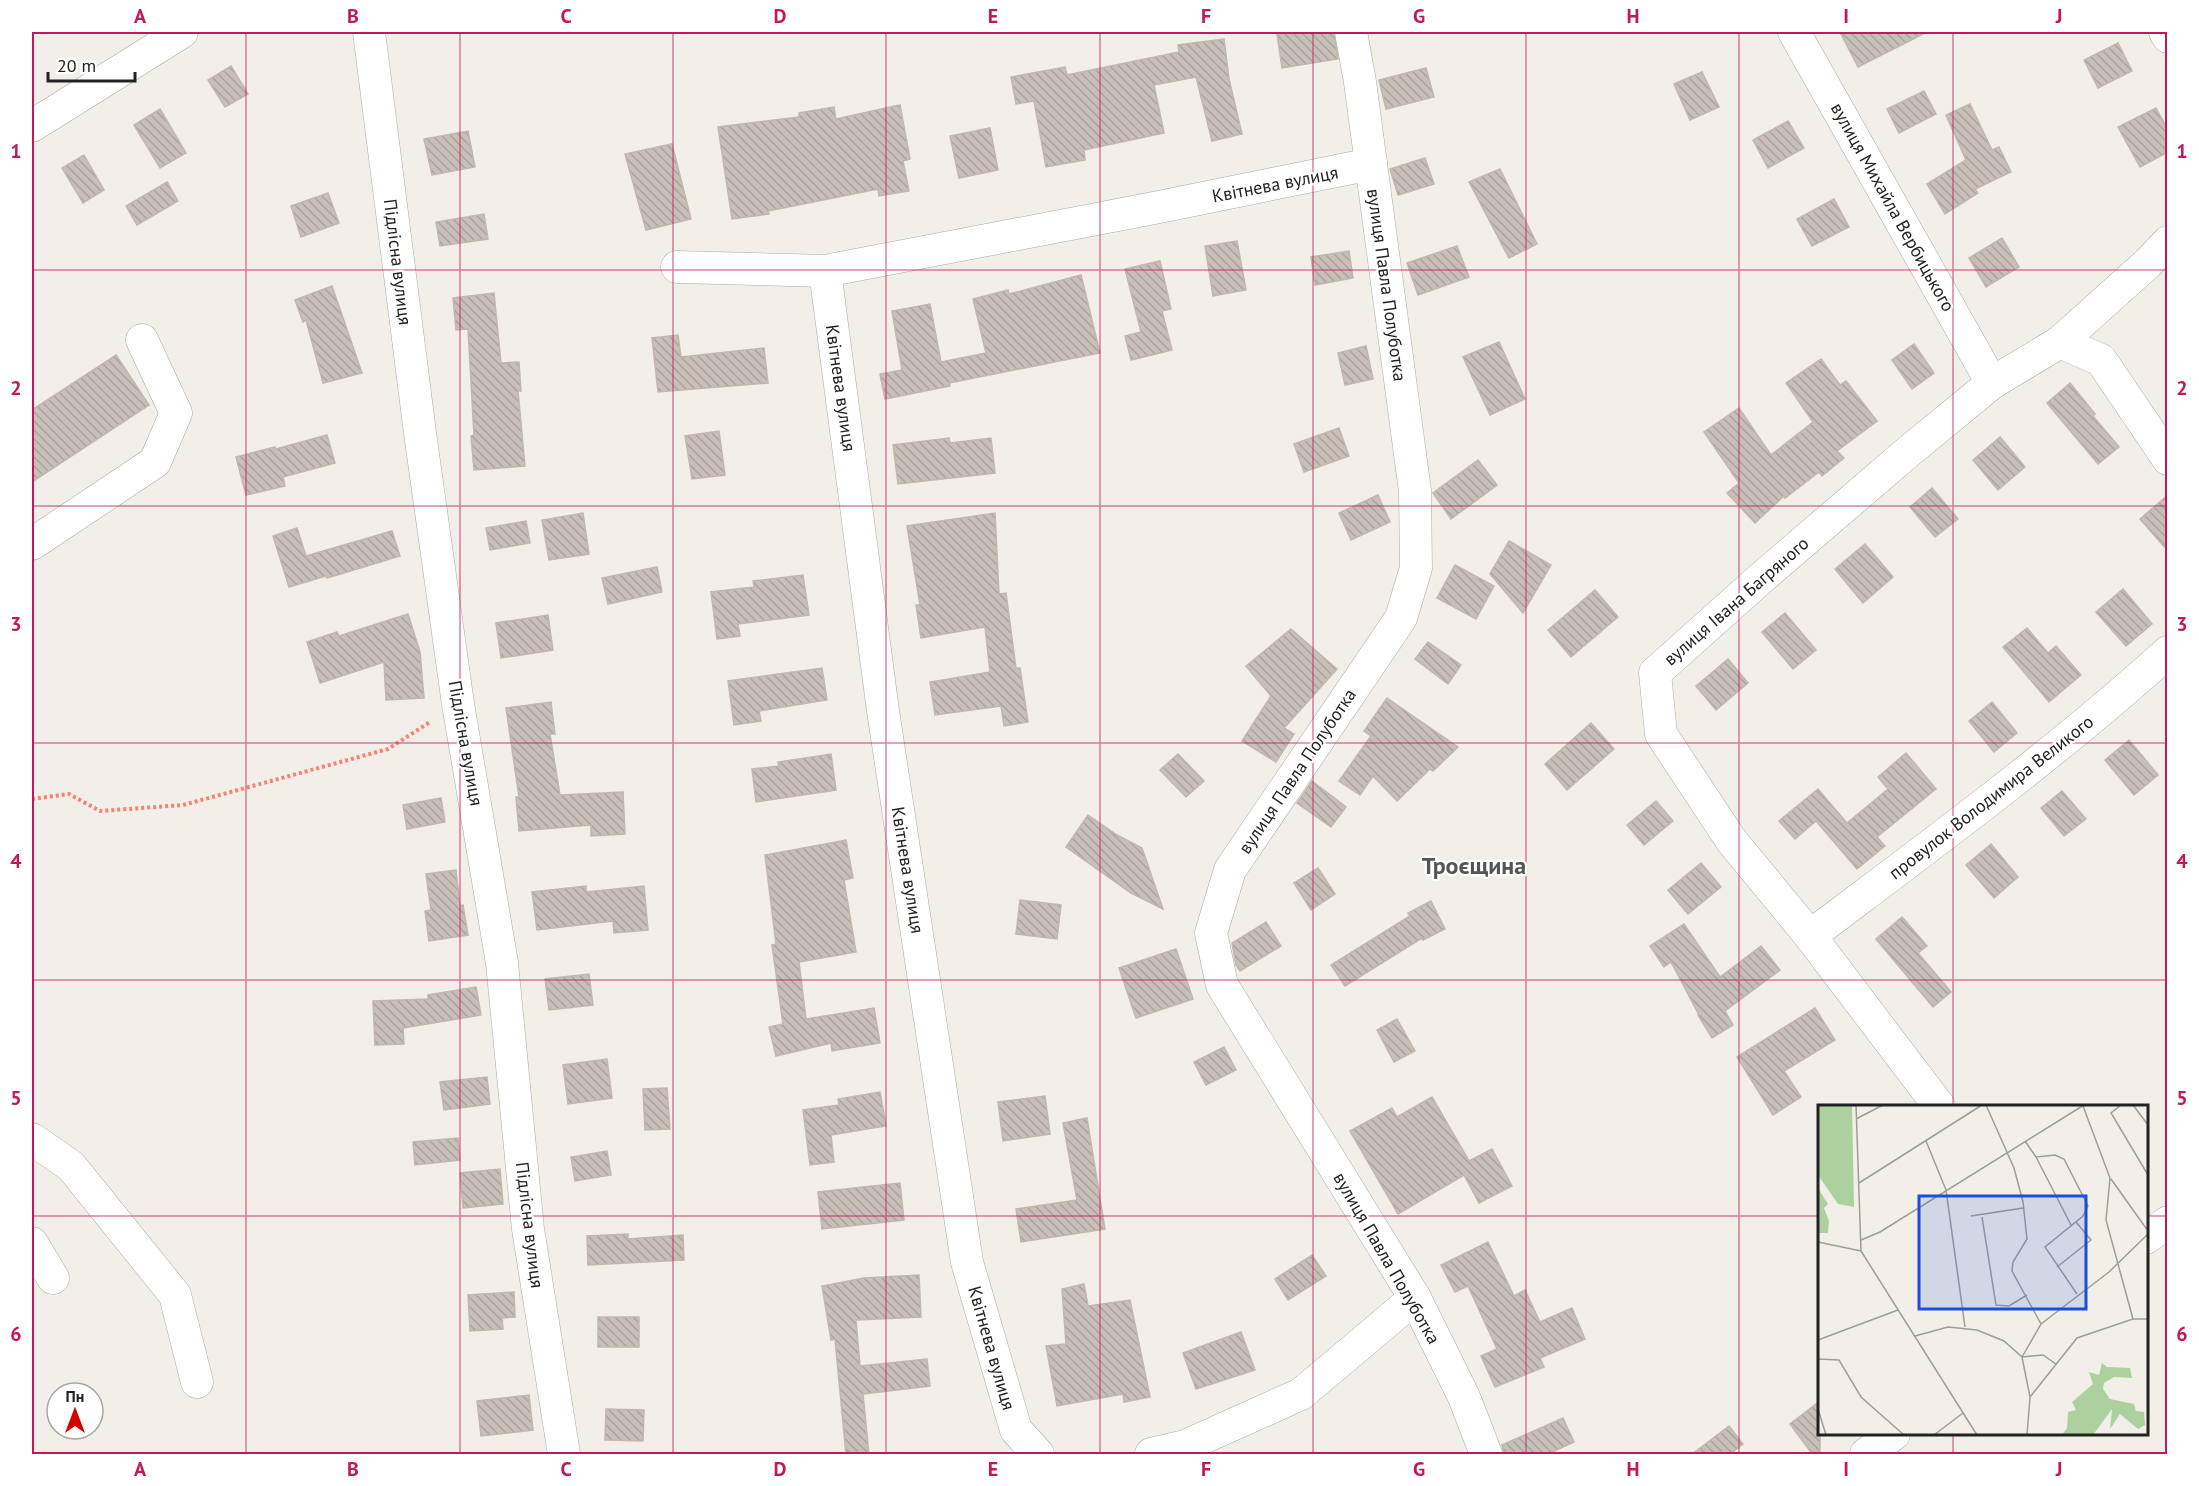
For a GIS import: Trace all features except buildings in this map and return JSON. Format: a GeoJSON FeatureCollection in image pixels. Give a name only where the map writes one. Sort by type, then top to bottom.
{"type":"FeatureCollection","features":[{"type":"Feature","properties":{"kind":"street"},"geometry":{"type":"LineString","coordinates":[[32,126],[182,32]]}},
{"type":"Feature","properties":{"kind":"street","name":"Підлісна вулиця"},"geometry":{"type":"LineString","coordinates":[[369,32],[420,433],[458,704],[502,963],[528,1229],[564,1455]]}},
{"type":"Feature","properties":{"kind":"street","name":"вулиця Павла Полуботка"},"geometry":{"type":"LineString","coordinates":[[1351,32],[1415,491],[1416,568],[1401,618],[1230,870],[1211,933],[1222,985],[1415,1298],[1464,1397],[1486,1455]]}},
{"type":"Feature","properties":{"kind":"street","name":"вулиця Михайла Вербицького"},"geometry":{"type":"LineString","coordinates":[[1794,32],[1992,383]]}},
{"type":"Feature","properties":{"kind":"street"},"geometry":{"type":"LineString","coordinates":[[2164,32],[2168,38]]}},
{"type":"Feature","properties":{"kind":"street","name":"Квітнева вулиця"},"geometry":{"type":"LineString","coordinates":[[677,267],[825,271],[1371,164]]}},
{"type":"Feature","properties":{"kind":"street","name":"вулиця Івана Багряного"},"geometry":{"type":"LineString","coordinates":[[1937,1105],[1810,936],[1731,840],[1661,734],[1655,674],[1768,572],[1992,383],[2060,342],[2148,263],[2168,242]]}},
{"type":"Feature","properties":{"kind":"street","name":"Квітнева вулиця"},"geometry":{"type":"LineString","coordinates":[[825,271],[885,722],[968,1262],[1016,1430],[1038,1455]]}},
{"type":"Feature","properties":{"kind":"street"},"geometry":{"type":"LineString","coordinates":[[32,544],[155,462],[176,413],[142,340]]}},
{"type":"Feature","properties":{"kind":"street"},"geometry":{"type":"LineString","coordinates":[[2060,342],[2101,360],[2168,459]]}},
{"type":"Feature","properties":{"kind":"street","name":"провулок Володимира Великого"},"geometry":{"type":"LineString","coordinates":[[1810,936],[1937,841],[2110,705],[2168,652]]}},
{"type":"Feature","properties":{"kind":"street"},"geometry":{"type":"LineString","coordinates":[[32,1138],[71,1166],[175,1295],[197,1382]]}},
{"type":"Feature","properties":{"kind":"street"},"geometry":{"type":"LineString","coordinates":[[2148,1237],[2168,1222]]}},
{"type":"Feature","properties":{"kind":"street"},"geometry":{"type":"LineString","coordinates":[[32,1244],[53,1278]]}},
{"type":"Feature","properties":{"kind":"street"},"geometry":{"type":"LineString","coordinates":[[1151,1455],[1185,1446],[1301,1394],[1415,1298]]}},
{"type":"Feature","properties":{"kind":"street"},"geometry":{"type":"LineString","coordinates":[[1866,1455],[1893,1435]]}},
{"type":"Feature","properties":{"kind":"path"},"geometry":{"type":"LineString","coordinates":[[32,799],[69,794],[100,811],[183,805],[388,749],[458,704]]}},
{"type":"Feature","properties":{"kind":"district","name":"Троєщина"},"geometry":{"type":"Point","coordinates":[1474,865]}}]}
